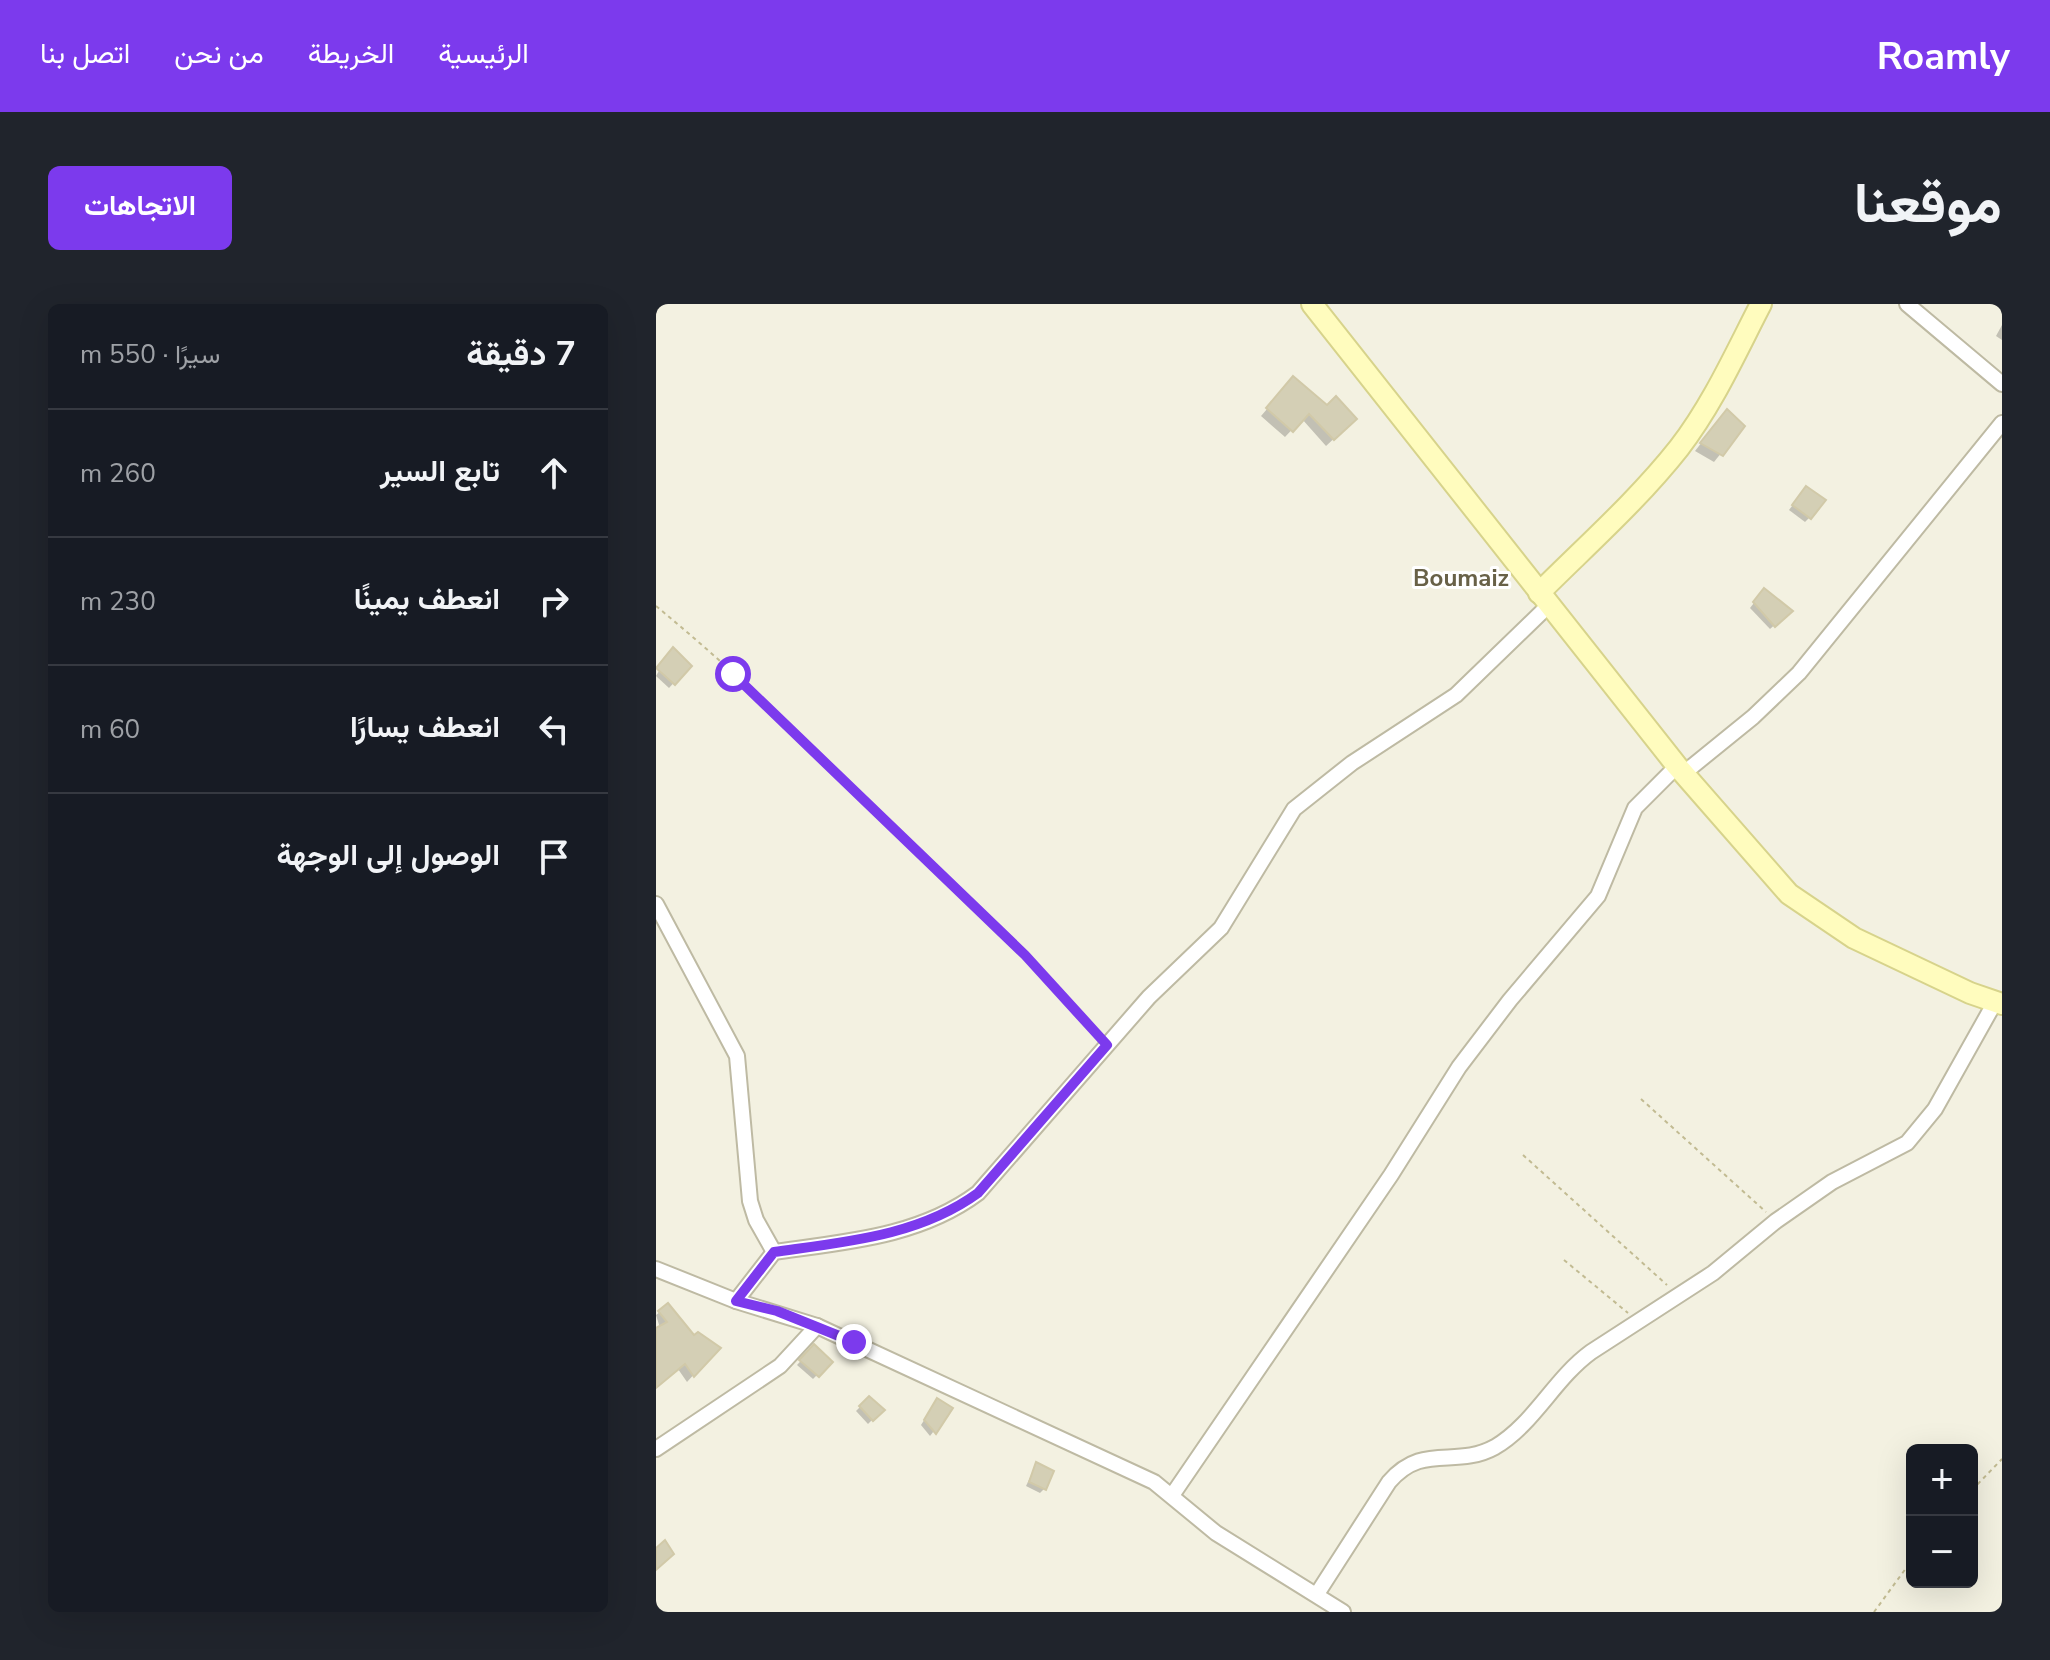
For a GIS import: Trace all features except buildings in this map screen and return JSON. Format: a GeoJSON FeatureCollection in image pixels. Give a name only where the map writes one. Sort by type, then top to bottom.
{"type":"FeatureCollection","features":[{"type":"Feature","properties":{"kind":"street"},"geometry":{"type":"LineString","coordinates":[[1312,304],[1680,770],[1800,902],[1854,938],[1998,1003],[1922,1127],[1907,1143],[1832,1182],[1776,1221],[1724,1265],[1573,1365],[1523,1424],[1498,1445],[1455,1458],[1418,1459],[1404,1466],[1374,1504],[1317,1594]]}},
{"type":"Feature","properties":{"kind":"street"},"geometry":{"type":"LineString","coordinates":[[736,1301],[774,1252],[840,1243],[916,1226],[961,1206],[978,1193],[1149,997],[1221,928],[1294,809],[1352,763],[1456,695],[1649,483],[1680,447],[1717,388],[1761,304]]}},
{"type":"Feature","properties":{"kind":"street"},"geometry":{"type":"LineString","coordinates":[[1907,304],[2002,384]]}},
{"type":"Feature","properties":{"kind":"street"},"geometry":{"type":"LineString","coordinates":[[1173,1494],[1391,1175],[1459,1067],[1510,1000],[1598,896],[1635,808],[1680,770],[1753,717],[1799,673],[2002,423]]}},
{"type":"Feature","properties":{"kind":"street"},"geometry":{"type":"LineString","coordinates":[[656,904],[737,1056],[750,1201],[756,1220],[774,1252]]}},
{"type":"Feature","properties":{"kind":"street"},"geometry":{"type":"LineString","coordinates":[[656,1269],[736,1301],[817,1326],[1096,1454],[1173,1494],[1216,1533],[1343,1612]]}},
{"type":"Feature","properties":{"kind":"street"},"geometry":{"type":"LineString","coordinates":[[656,1449],[780,1366],[817,1326]]}},
{"type":"Feature","properties":{"kind":"path"},"geometry":{"type":"LineString","coordinates":[[656,606],[706,647],[827,761],[1025,955],[1107,1045]]}},
{"type":"Feature","properties":{"kind":"path"},"geometry":{"type":"LineString","coordinates":[[1641,1099],[1776,1221]]}},
{"type":"Feature","properties":{"kind":"path"},"geometry":{"type":"LineString","coordinates":[[1523,1155],[1677,1294]]}},
{"type":"Feature","properties":{"kind":"path"},"geometry":{"type":"LineString","coordinates":[[1564,1260],[1638,1321]]}},
{"type":"Feature","properties":{"kind":"path"},"geometry":{"type":"LineString","coordinates":[[1978,1484],[2002,1459]]}},
{"type":"Feature","properties":{"kind":"path"},"geometry":{"type":"LineString","coordinates":[[1874,1612],[1906,1568]]}},
{"type":"Feature","properties":{"kind":"district","name":"Boumaiz"},"geometry":{"type":"Point","coordinates":[1461,578]}},
{"type":"Feature","properties":{"kind":"route"},"geometry":{"type":"LineString","coordinates":[[733,674],[827,761],[1025,955],[1107,1045],[978,1193],[961,1206],[916,1226],[840,1243],[774,1252],[736,1301],[777,1311],[854,1342]]}}]}
